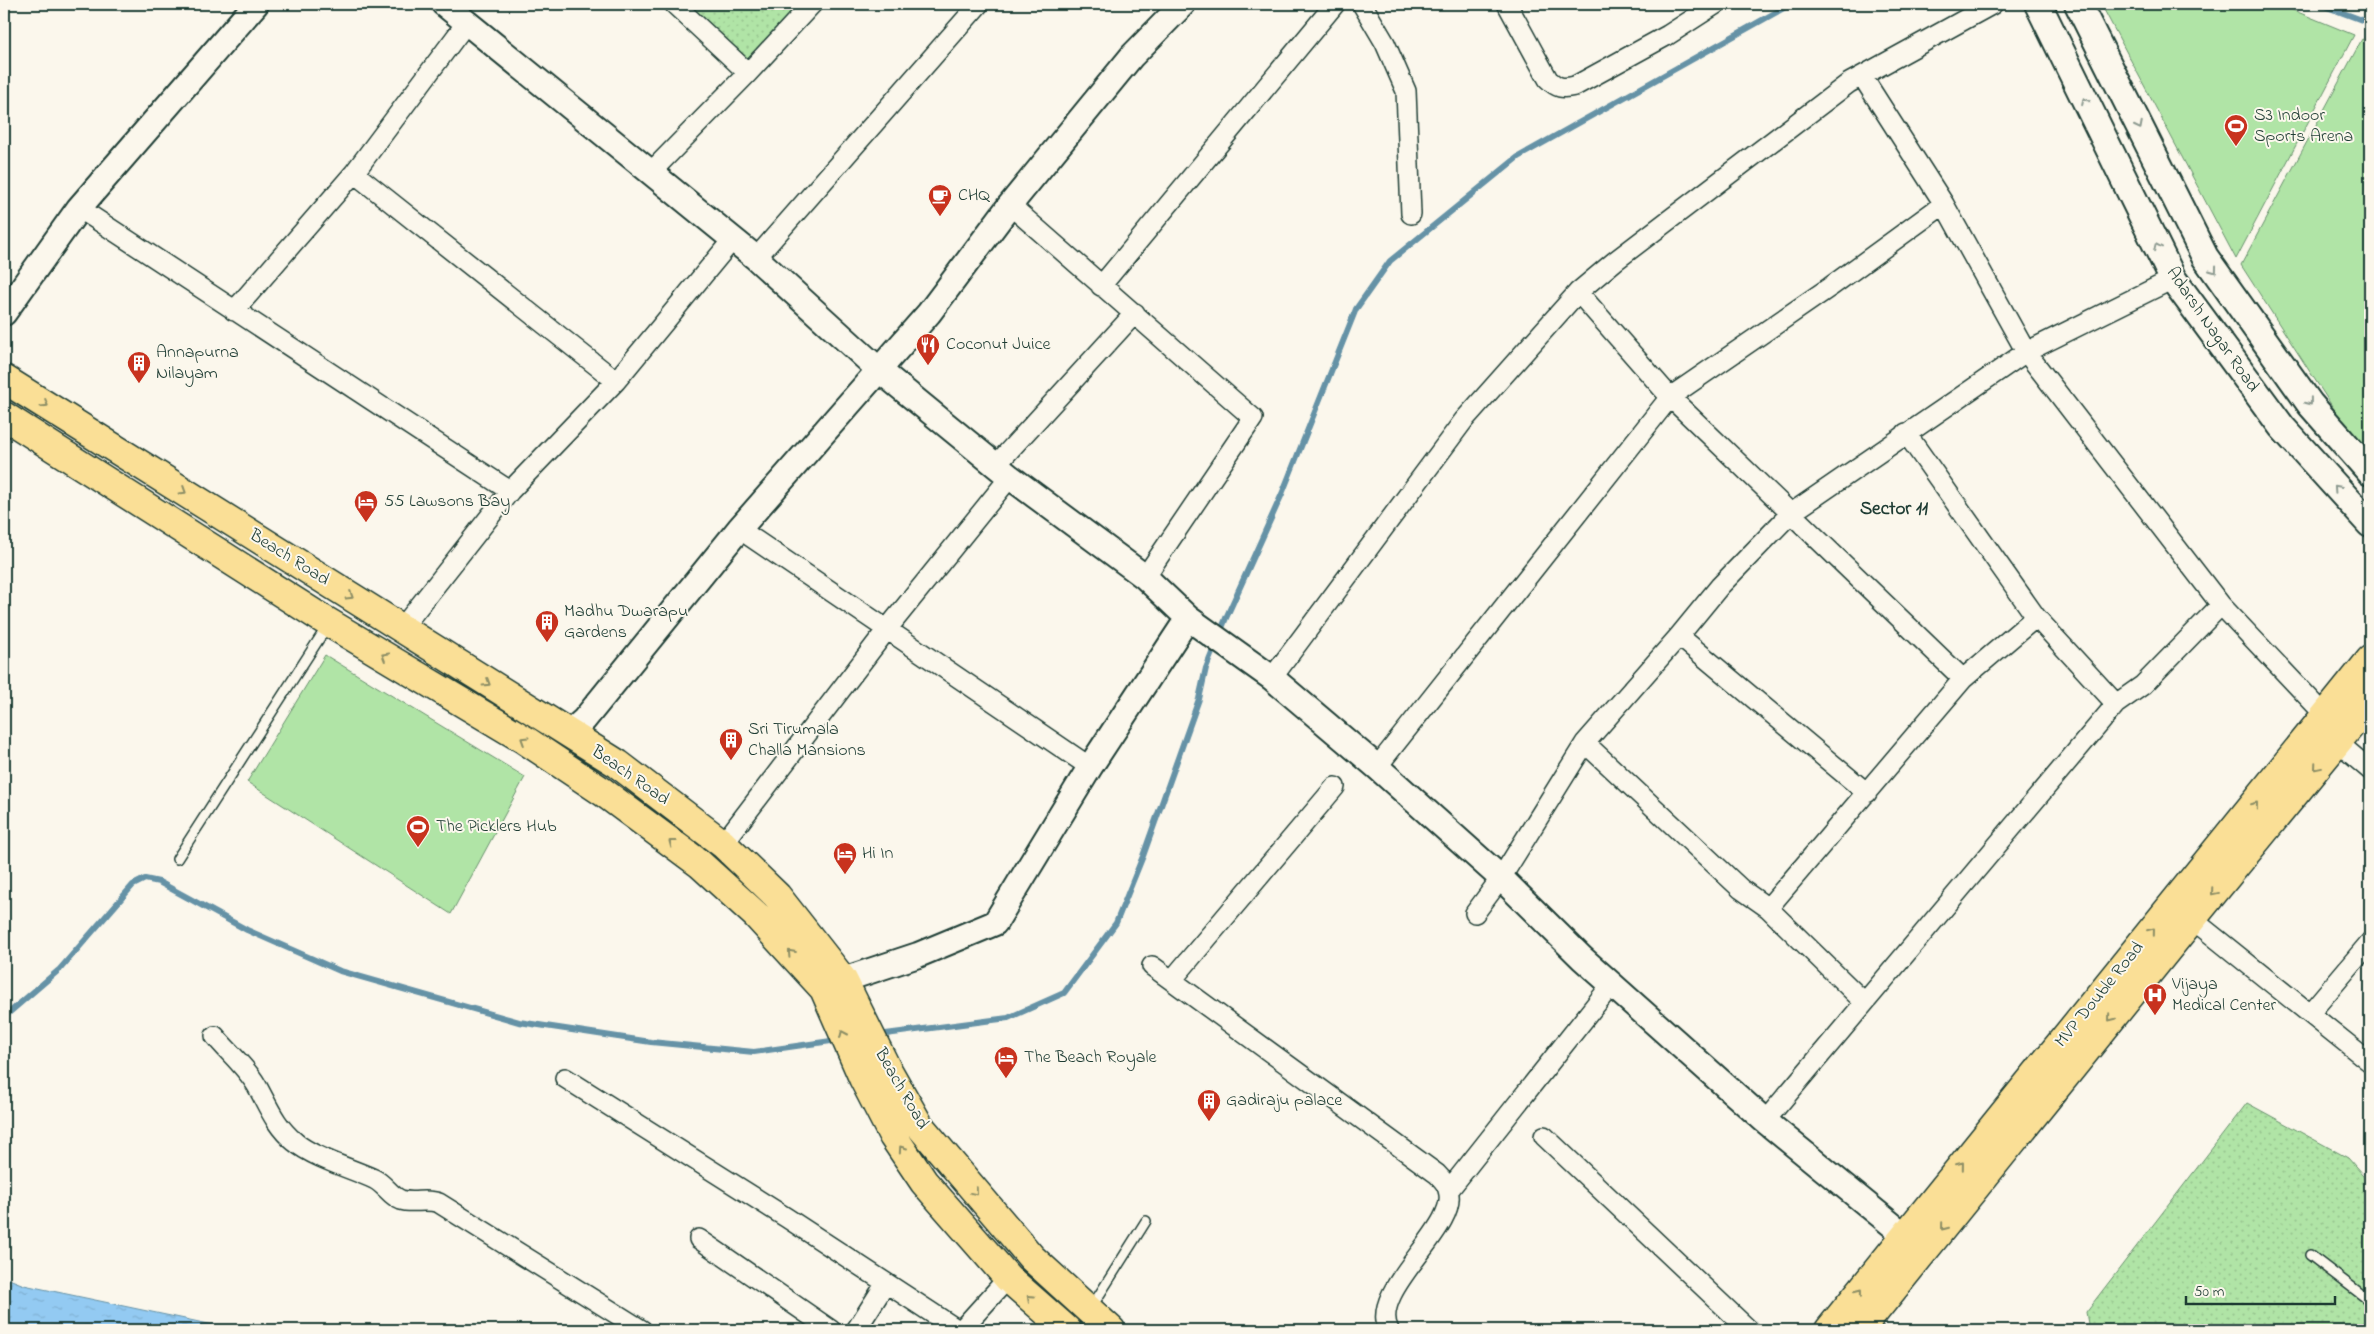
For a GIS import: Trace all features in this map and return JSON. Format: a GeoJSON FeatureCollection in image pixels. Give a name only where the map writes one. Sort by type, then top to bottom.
{"type":"FeatureCollection","features":[{"type":"Feature","properties":{"kind":"main road","name":"Adarsh Nagar Road"},"geometry":{"type":"LineString","coordinates":[[2038,4],[2172,279],[2282,426],[2370,524]]}},
{"type":"Feature","properties":{"kind":"main road","name":"Adarsh Nagar Road"},"geometry":{"type":"LineString","coordinates":[[2078,4],[2205,257],[2310,404],[2370,472]]}},
{"type":"Feature","properties":{"kind":"main road","name":"Beach Road"},"geometry":{"type":"LineString","coordinates":[[4,378],[618,764],[723,844],[777,896],[834,985],[875,1072],[893,1136],[924,1182],[1008,1278],[1067,1330]]}},
{"type":"Feature","properties":{"kind":"main road","name":"Beach Road"},"geometry":{"type":"LineString","coordinates":[[4,416],[329,623],[553,758],[700,864],[834,985]]}},
{"type":"Feature","properties":{"kind":"main road","name":"MVP Double Road"},"geometry":{"type":"LineString","coordinates":[[1829,1330],[1914,1243],[2182,912],[2326,716],[2370,660]]}},
{"type":"Feature","properties":{"kind":"main road","name":"MVP Double Road"},"geometry":{"type":"LineString","coordinates":[[2182,912],[2337,742],[2370,702]]}},
{"type":"Feature","properties":{"kind":"main road","name":"Beach Road"},"geometry":{"type":"LineString","coordinates":[[875,1072],[1032,1258],[1111,1330]]}},
{"type":"Feature","properties":{"kind":"main road"},"geometry":{"type":"LineString","coordinates":[[924,1182],[950,1163]]}},
{"type":"Feature","properties":{"kind":"main road","name":"MVP Double Road"},"geometry":{"type":"LineString","coordinates":[[1860,1330],[1914,1243]]}},
{"type":"Feature","properties":{"kind":"street"},"geometry":{"type":"LineString","coordinates":[[4,313],[80,208],[256,4]]}},
{"type":"Feature","properties":{"kind":"street"},"geometry":{"type":"LineString","coordinates":[[674,4],[748,73]]}},
{"type":"Feature","properties":{"kind":"street"},"geometry":{"type":"LineString","coordinates":[[651,172],[748,73],[812,4]]}},
{"type":"Feature","properties":{"kind":"street"},"geometry":{"type":"LineString","coordinates":[[1101,286],[1335,4]]}},
{"type":"Feature","properties":{"kind":"street"},"geometry":{"type":"LineString","coordinates":[[1362,4],[1385,44],[1406,91],[1411,214]]}},
{"type":"Feature","properties":{"kind":"street"},"geometry":{"type":"LineString","coordinates":[[1507,4],[1548,79],[1556,87],[1564,88],[1574,86],[1668,35],[1716,4]]}},
{"type":"Feature","properties":{"kind":"street"},"geometry":{"type":"LineString","coordinates":[[1263,672],[1464,420],[1578,292],[1615,261],[1862,76],[1993,4]]}},
{"type":"Feature","properties":{"kind":"street"},"geometry":{"type":"LineString","coordinates":[[756,258],[974,5]]}},
{"type":"Feature","properties":{"kind":"street"},"geometry":{"type":"LineString","coordinates":[[553,758],[568,734],[584,720],[739,529],[929,313],[1010,205],[1132,56],[1180,5]]}},
{"type":"Feature","properties":{"kind":"street"},"geometry":{"type":"LineString","coordinates":[[234,311],[354,173],[455,10],[756,258],[878,369],[983,456],[1145,577],[1197,625],[1263,672],[1377,767],[1501,878],[1612,984],[1765,1122],[1914,1243]]}},
{"type":"Feature","properties":{"kind":"street"},"geometry":{"type":"LineString","coordinates":[[1862,76],[1944,204],[2026,352],[2221,605],[2326,716]]}},
{"type":"Feature","properties":{"kind":"street"},"geometry":{"type":"LineString","coordinates":[[354,173],[616,381]]}},
{"type":"Feature","properties":{"kind":"street"},"geometry":{"type":"LineString","coordinates":[[1377,767],[1670,397],[1944,204]]}},
{"type":"Feature","properties":{"kind":"street"},"geometry":{"type":"LineString","coordinates":[[1010,205],[1253,418],[1145,577]]}},
{"type":"Feature","properties":{"kind":"street"},"geometry":{"type":"LineString","coordinates":[[80,208],[510,491]]}},
{"type":"Feature","properties":{"kind":"street"},"geometry":{"type":"LineString","coordinates":[[402,628],[510,491],[616,381],[733,239]]}},
{"type":"Feature","properties":{"kind":"street"},"geometry":{"type":"LineString","coordinates":[[1475,913],[1501,878],[1585,743],[1679,636],[1720,586],[1790,514],[2026,352],[2172,279]]}},
{"type":"Feature","properties":{"kind":"street"},"geometry":{"type":"LineString","coordinates":[[1578,292],[1670,397],[1963,679]]}},
{"type":"Feature","properties":{"kind":"street"},"geometry":{"type":"LineString","coordinates":[[723,844],[888,628],[1004,471],[1135,313]]}},
{"type":"Feature","properties":{"kind":"street"},"geometry":{"type":"LineString","coordinates":[[1906,433],[2036,617],[2116,704]]}},
{"type":"Feature","properties":{"kind":"street"},"geometry":{"type":"LineString","coordinates":[[739,529],[888,628],[1090,767]]}},
{"type":"Feature","properties":{"kind":"street"},"geometry":{"type":"LineString","coordinates":[[1765,1122],[2116,704],[2143,685],[2221,605]]}},
{"type":"Feature","properties":{"kind":"street"},"geometry":{"type":"LineString","coordinates":[[1768,908],[1963,679],[2036,617]]}},
{"type":"Feature","properties":{"kind":"street"},"geometry":{"type":"LineString","coordinates":[[834,985],[918,955],[995,923],[1090,767],[1197,625]]}},
{"type":"Feature","properties":{"kind":"street"},"geometry":{"type":"LineString","coordinates":[[1679,636],[1867,793]]}},
{"type":"Feature","properties":{"kind":"street"},"geometry":{"type":"LineString","coordinates":[[2337,742],[2370,770]]}},
{"type":"Feature","properties":{"kind":"street"},"geometry":{"type":"LineString","coordinates":[[1585,743],[1741,889],[1768,908],[1864,1002]]}},
{"type":"Feature","properties":{"kind":"street"},"geometry":{"type":"LineString","coordinates":[[1172,980],[1336,787]]}},
{"type":"Feature","properties":{"kind":"street"},"geometry":{"type":"LineString","coordinates":[[2182,912],[2370,1062]]}},
{"type":"Feature","properties":{"kind":"street"},"geometry":{"type":"LineString","coordinates":[[2310,1013],[2370,942]]}},
{"type":"Feature","properties":{"kind":"street"},"geometry":{"type":"LineString","coordinates":[[1152,966],[1438,1174],[1449,1190]]}},
{"type":"Feature","properties":{"kind":"street"},"geometry":{"type":"LineString","coordinates":[[1390,1330],[1386,1324],[1387,1302],[1447,1211],[1449,1190],[1612,984]]}},
{"type":"Feature","properties":{"kind":"street"},"geometry":{"type":"LineString","coordinates":[[215,1036],[257,1085],[262,1099],[284,1132],[296,1144],[378,1181],[400,1200],[408,1202],[422,1199],[438,1203],[642,1330]]}},
{"type":"Feature","properties":{"kind":"street"},"geometry":{"type":"LineString","coordinates":[[566,1078],[959,1330],[1008,1278]]}},
{"type":"Feature","properties":{"kind":"street"},"geometry":{"type":"LineString","coordinates":[[1544,1136],[1749,1330]]}},
{"type":"Feature","properties":{"kind":"street"},"geometry":{"type":"LineString","coordinates":[[699,1239],[831,1330]]}},
{"type":"Feature","properties":{"kind":"street"},"geometry":{"type":"LineString","coordinates":[[856,1330],[886,1283]]}},
{"type":"Feature","properties":{"kind":"lane"},"geometry":{"type":"LineString","coordinates":[[177,859],[329,623]]}},
{"type":"Feature","properties":{"kind":"lane"},"geometry":{"type":"LineString","coordinates":[[1090,1311],[1146,1221]]}},
{"type":"Feature","properties":{"kind":"lane"},"geometry":{"type":"LineString","coordinates":[[2310,1255],[2370,1301]]}},
{"type":"Feature","properties":{"kind":"green space"},"geometry":{"type":"Polygon","coordinates":[[[685,4],[800,4],[749,61],[685,4]]]}},
{"type":"Feature","properties":{"kind":"green space","name":"S3 Indoor Sports Arena"},"geometry":{"type":"Polygon","coordinates":[[[2101,4],[2278,4],[2354,35],[2236,259],[2101,4]]]}},
{"type":"Feature","properties":{"kind":"green space"},"geometry":{"type":"Polygon","coordinates":[[[2362,39],[2370,42],[2370,465],[2241,265],[2362,39]]]}},
{"type":"Feature","properties":{"kind":"green space","name":"The Picklers Hub"},"geometry":{"type":"Polygon","coordinates":[[[325,655],[525,777],[451,914],[247,782],[325,655]]]}},
{"type":"Feature","properties":{"kind":"green space"},"geometry":{"type":"Polygon","coordinates":[[[2247,1103],[2348,1158],[2370,1183],[2370,1330],[2089,1330],[2086,1312],[2247,1103]]]}},
{"type":"Feature","properties":{"kind":"water"},"geometry":{"type":"Polygon","coordinates":[[[4,1277],[24,1285],[237,1330],[4,1330],[4,1277]]]}},
{"type":"Feature","properties":{"kind":"waterway"},"geometry":{"type":"LineString","coordinates":[[878,1035],[1008,1018],[1064,993],[1116,923],[1143,856],[1199,699],[1206,668],[1226,618],[1282,494],[1356,309],[1390,261],[1518,157],[1791,4]]}},
{"type":"Feature","properties":{"kind":"waterway"},"geometry":{"type":"LineString","coordinates":[[2319,4],[2370,23]]}},
{"type":"Feature","properties":{"kind":"waterway"},"geometry":{"type":"LineString","coordinates":[[4,1017],[60,969],[133,885],[145,879],[159,882],[247,930],[340,971],[519,1022],[651,1042],[754,1052],[838,1040]]}},
{"type":"Feature","properties":{"kind":"place","name":"S3 Indoor Sports Arena"},"geometry":{"type":"Point","coordinates":[2236,147]}},
{"type":"Feature","properties":{"kind":"place","name":"CHQ"},"geometry":{"type":"Point","coordinates":[940,217]}},
{"type":"Feature","properties":{"kind":"place","name":"Coconut Juice"},"geometry":{"type":"Point","coordinates":[928,366]}},
{"type":"Feature","properties":{"kind":"place","name":"Annapurna Nilayam"},"geometry":{"type":"Point","coordinates":[139,384]}},
{"type":"Feature","properties":{"kind":"place","name":"55 Lawsons Bay"},"geometry":{"type":"Point","coordinates":[366,523]}},
{"type":"Feature","properties":{"kind":"place","name":"Madhu Dwarapu Gardens"},"geometry":{"type":"Point","coordinates":[547,643]}},
{"type":"Feature","properties":{"kind":"place","name":"Sri Tirumala Challa Mansions"},"geometry":{"type":"Point","coordinates":[731,761]}},
{"type":"Feature","properties":{"kind":"place","name":"The Picklers Hub"},"geometry":{"type":"Point","coordinates":[418,848]}},
{"type":"Feature","properties":{"kind":"place","name":"Hi In"},"geometry":{"type":"Point","coordinates":[845,875]}},
{"type":"Feature","properties":{"kind":"place","name":"Vijaya Medical Center"},"geometry":{"type":"Point","coordinates":[2155,1016]}},
{"type":"Feature","properties":{"kind":"place","name":"The Beach Royale"},"geometry":{"type":"Point","coordinates":[1006,1079]}},
{"type":"Feature","properties":{"kind":"place","name":"Gadiraju palace"},"geometry":{"type":"Point","coordinates":[1209,1122]}},
{"type":"Feature","properties":{"kind":"district","name":"Sector 11"},"geometry":{"type":"Point","coordinates":[1894,509]}}]}
